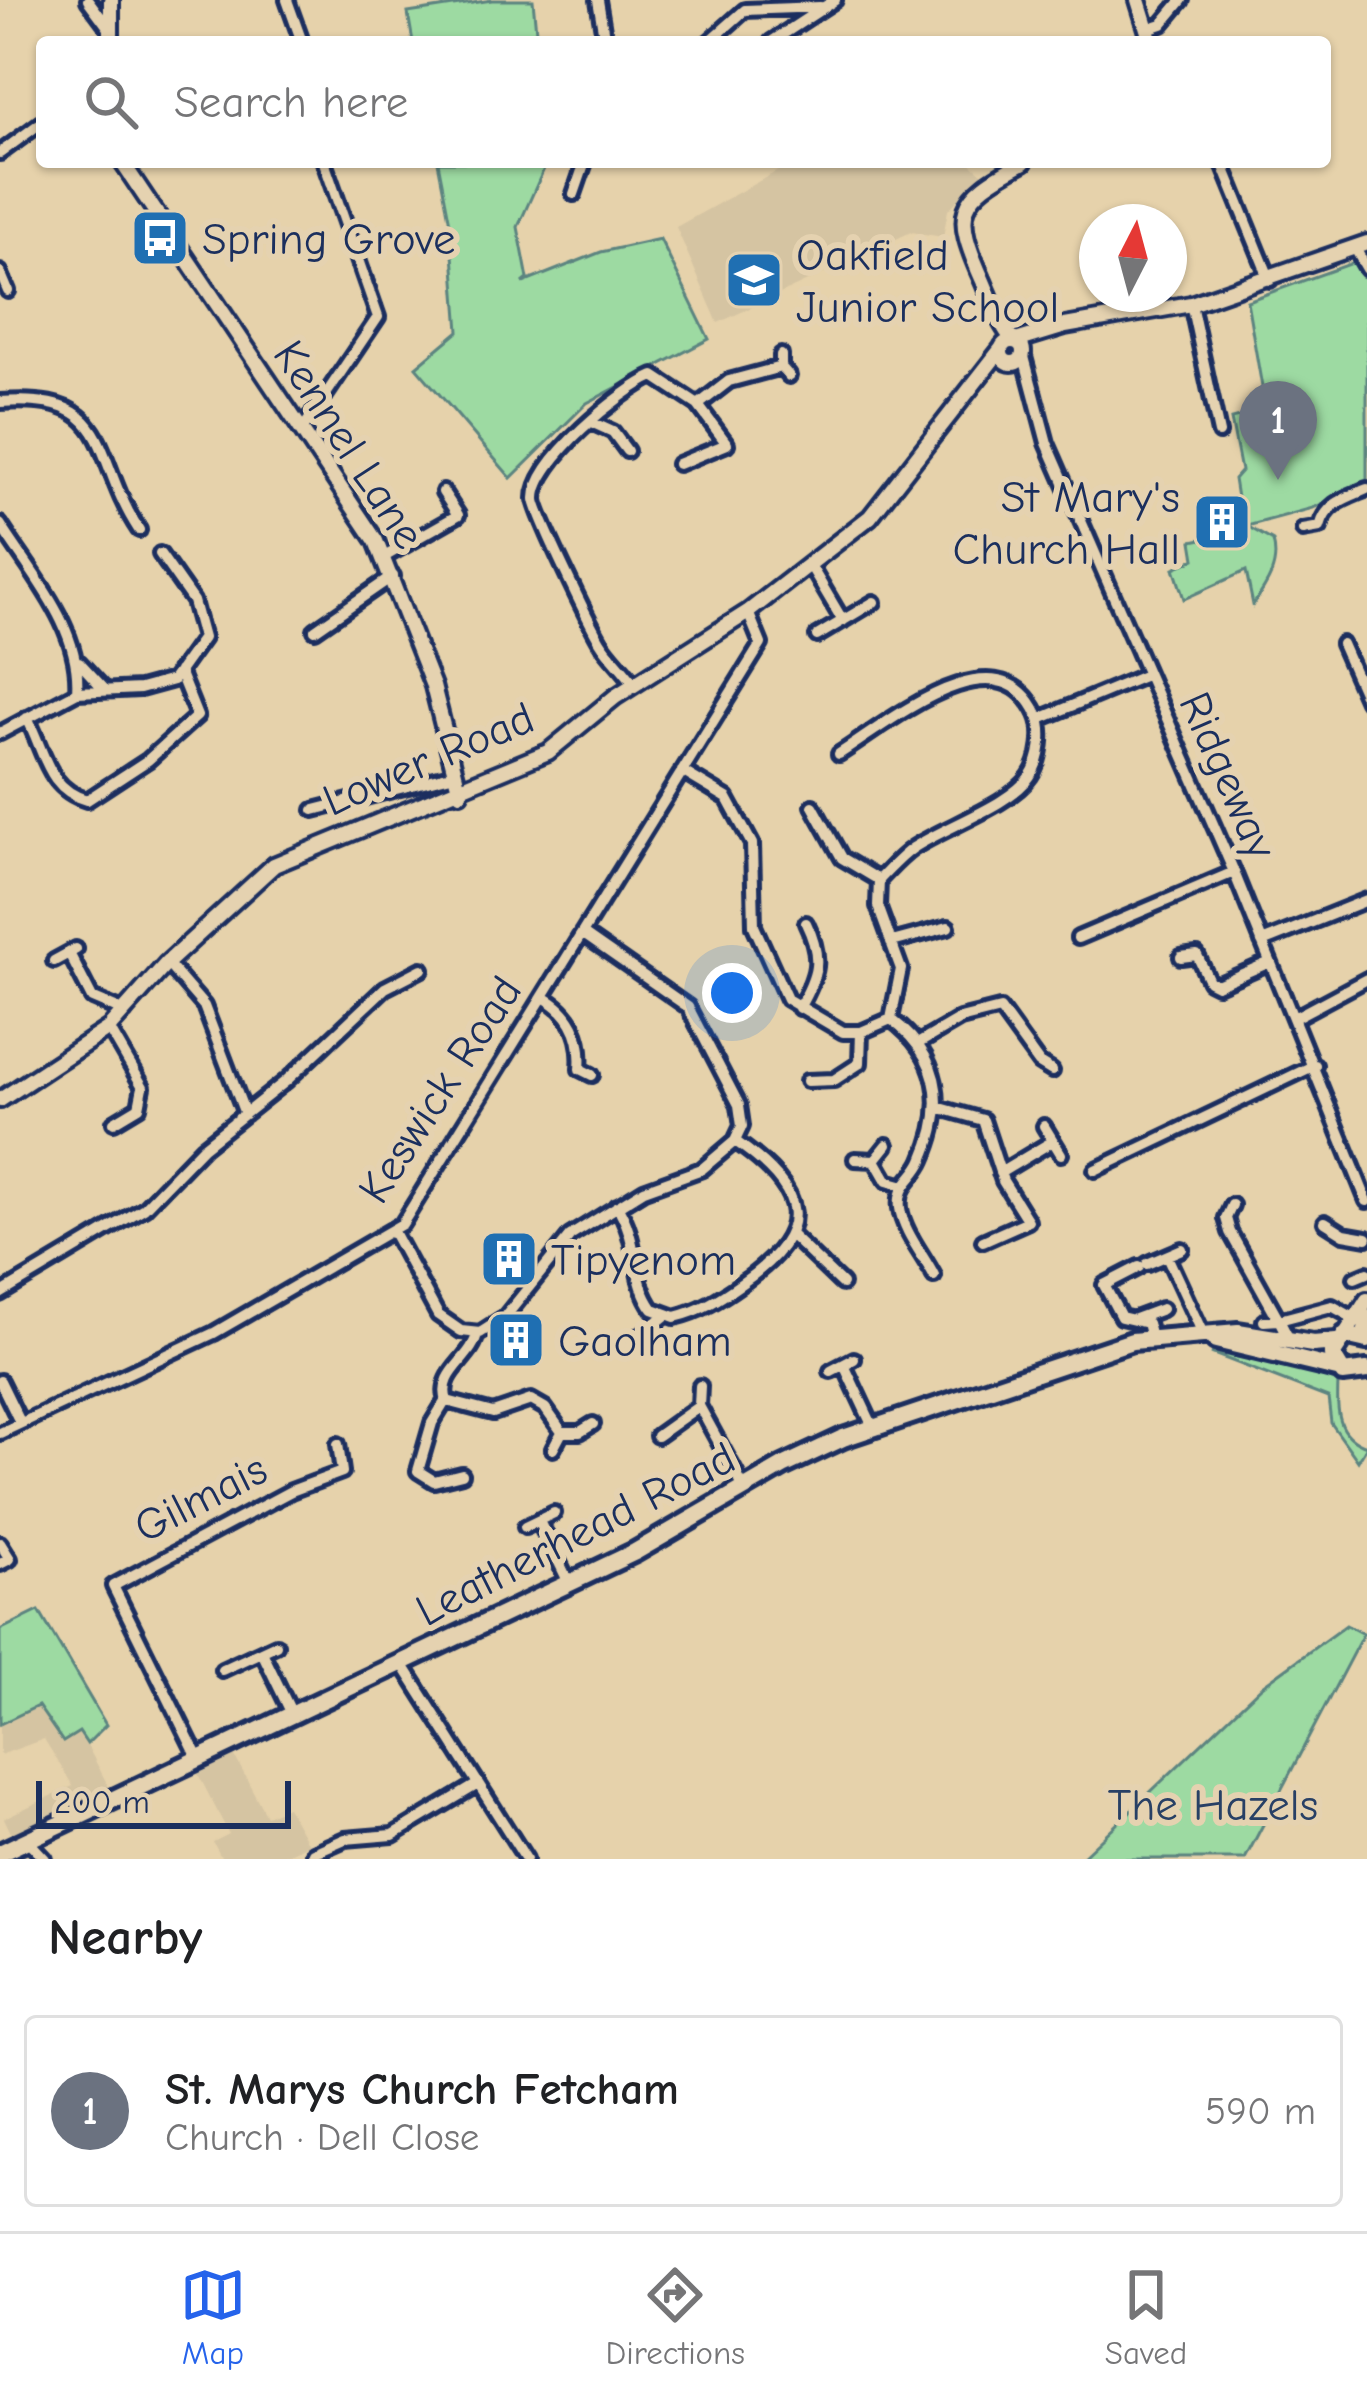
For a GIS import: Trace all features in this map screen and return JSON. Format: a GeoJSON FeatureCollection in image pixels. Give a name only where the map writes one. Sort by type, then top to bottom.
{"type":"FeatureCollection","features":[{"type":"Feature","properties":{"kind":"main road"},"geometry":{"type":"LineString","coordinates":[[1204,1336],[1238,1332],[1289,1341],[1355,1332]]}},
{"type":"Feature","properties":{"kind":"main road"},"geometry":{"type":"LineString","coordinates":[[1337,1369],[1332,1355],[1355,1332]]}},
{"type":"Feature","properties":{"kind":"main road","name":"Leatherhead Road"},"geometry":{"type":"LineString","coordinates":[[0,1853],[673,1532],[812,1451],[1079,1356],[1151,1338],[1204,1336]]}},
{"type":"Feature","properties":{"kind":"main road"},"geometry":{"type":"LineString","coordinates":[[1204,1336],[1351,1376],[1367,1370]]}},
{"type":"Feature","properties":{"kind":"street"},"geometry":{"type":"LineString","coordinates":[[88,0],[111,36]]}},
{"type":"Feature","properties":{"kind":"street"},"geometry":{"type":"LineString","coordinates":[[111,0],[111,36]]}},
{"type":"Feature","properties":{"kind":"street"},"geometry":{"type":"LineString","coordinates":[[291,36],[287,0],[300,36]]}},
{"type":"Feature","properties":{"kind":"street"},"geometry":{"type":"LineString","coordinates":[[598,0],[604,36]]}},
{"type":"Feature","properties":{"kind":"street"},"geometry":{"type":"LineString","coordinates":[[779,36],[835,0]]}},
{"type":"Feature","properties":{"kind":"street"},"geometry":{"type":"LineString","coordinates":[[1138,0],[1153,32],[1181,0]]}},
{"type":"Feature","properties":{"kind":"street"},"geometry":{"type":"LineString","coordinates":[[717,36],[745,10],[820,7]]}},
{"type":"Feature","properties":{"kind":"street"},"geometry":{"type":"LineString","coordinates":[[0,153],[36,126]]}},
{"type":"Feature","properties":{"kind":"street","name":"Kennel Lane"},"geometry":{"type":"LineString","coordinates":[[126,168],[384,557],[434,686],[460,793]]}},
{"type":"Feature","properties":{"kind":"street"},"geometry":{"type":"LineString","coordinates":[[302,430],[378,317],[327,168]]}},
{"type":"Feature","properties":{"kind":"street"},"geometry":{"type":"LineString","coordinates":[[574,194],[583,168]]}},
{"type":"Feature","properties":{"kind":"street"},"geometry":{"type":"LineString","coordinates":[[1013,168],[983,185],[962,214],[964,239],[1013,351],[1039,334],[1191,304],[1362,246],[1367,269]]}},
{"type":"Feature","properties":{"kind":"street"},"geometry":{"type":"LineString","coordinates":[[1224,168],[1270,280]]}},
{"type":"Feature","properties":{"kind":"street"},"geometry":{"type":"LineString","coordinates":[[0,272],[8,291]]}},
{"type":"Feature","properties":{"kind":"street"},"geometry":{"type":"LineString","coordinates":[[1191,304],[1220,433]]}},
{"type":"Feature","properties":{"kind":"street","name":"Ridgeway"},"geometry":{"type":"LineString","coordinates":[[1013,351],[1027,377],[1047,443],[1315,1064],[1367,1201]]}},
{"type":"Feature","properties":{"kind":"street","name":"Lower Road"},"geometry":{"type":"LineString","coordinates":[[0,1100],[110,1028],[167,963],[254,881],[288,856],[460,793],[548,752],[634,684],[748,612],[870,517],[984,378],[1013,351]]}},
{"type":"Feature","properties":{"kind":"street"},"geometry":{"type":"LineString","coordinates":[[698,405],[729,381],[784,366]]}},
{"type":"Feature","properties":{"kind":"street"},"geometry":{"type":"LineString","coordinates":[[634,684],[603,646],[534,503],[542,474],[591,422],[654,376],[698,405],[727,444],[678,464]]}},
{"type":"Feature","properties":{"kind":"street"},"geometry":{"type":"LineString","coordinates":[[0,402],[37,400],[79,412],[100,438],[122,501],[139,530]]}},
{"type":"Feature","properties":{"kind":"street"},"geometry":{"type":"LineString","coordinates":[[591,422],[613,432],[627,451]]}},
{"type":"Feature","properties":{"kind":"street"},"geometry":{"type":"LineString","coordinates":[[1303,530],[1320,527],[1324,514],[1337,502],[1367,489]]}},
{"type":"Feature","properties":{"kind":"street"},"geometry":{"type":"LineString","coordinates":[[384,557],[464,513],[442,492]]}},
{"type":"Feature","properties":{"kind":"street"},"geometry":{"type":"LineString","coordinates":[[0,524],[49,597],[80,662],[95,685],[108,691]]}},
{"type":"Feature","properties":{"kind":"street"},"geometry":{"type":"LineString","coordinates":[[0,733],[77,692],[173,680],[203,638],[193,601],[160,554]]}},
{"type":"Feature","properties":{"kind":"street"},"geometry":{"type":"LineString","coordinates":[[810,565],[844,621]]}},
{"type":"Feature","properties":{"kind":"street"},"geometry":{"type":"LineString","coordinates":[[315,630],[393,576]]}},
{"type":"Feature","properties":{"kind":"street"},"geometry":{"type":"LineString","coordinates":[[817,637],[874,602]]}},
{"type":"Feature","properties":{"kind":"street","name":"Keswick Road"},"geometry":{"type":"LineString","coordinates":[[0,1433],[214,1333],[393,1232],[763,641],[748,612]]}},
{"type":"Feature","properties":{"kind":"street"},"geometry":{"type":"LineString","coordinates":[[1342,644],[1367,701]]}},
{"type":"Feature","properties":{"kind":"street"},"geometry":{"type":"LineString","coordinates":[[77,692],[80,662]]}},
{"type":"Feature","properties":{"kind":"street"},"geometry":{"type":"LineString","coordinates":[[28,718],[50,773],[66,794],[87,800],[148,760],[197,716],[179,671]]}},
{"type":"Feature","properties":{"kind":"street"},"geometry":{"type":"LineString","coordinates":[[1040,719],[1146,675]]}},
{"type":"Feature","properties":{"kind":"street"},"geometry":{"type":"LineString","coordinates":[[839,754],[965,679],[1004,685],[1029,701],[1040,719],[1038,761],[1024,784],[915,846],[879,880],[877,898],[901,976],[891,1018]]}},
{"type":"Feature","properties":{"kind":"street"},"geometry":{"type":"LineString","coordinates":[[682,771],[727,798],[752,844],[754,926],[766,962],[787,999],[834,1029],[861,1033],[891,1018]]}},
{"type":"Feature","properties":{"kind":"street"},"geometry":{"type":"LineString","coordinates":[[314,810],[455,774]]}},
{"type":"Feature","properties":{"kind":"street"},"geometry":{"type":"LineString","coordinates":[[813,806],[842,858],[879,880]]}},
{"type":"Feature","properties":{"kind":"street"},"geometry":{"type":"LineString","coordinates":[[1078,938],[1234,872]]}},
{"type":"Feature","properties":{"kind":"street"},"geometry":{"type":"LineString","coordinates":[[1262,942],[1367,900]]}},
{"type":"Feature","properties":{"kind":"street"},"geometry":{"type":"LineString","coordinates":[[799,1008],[819,966],[817,945],[806,923]]}},
{"type":"Feature","properties":{"kind":"street"},"geometry":{"type":"LineString","coordinates":[[892,942],[948,927]]}},
{"type":"Feature","properties":{"kind":"street"},"geometry":{"type":"LineString","coordinates":[[393,1232],[439,1316],[453,1328],[477,1333],[506,1317],[570,1236],[617,1206],[702,1168],[735,1141],[742,1112],[718,1075],[686,1005],[582,933]]}},
{"type":"Feature","properties":{"kind":"street"},"geometry":{"type":"LineString","coordinates":[[54,961],[73,951],[92,998],[126,1012]]}},
{"type":"Feature","properties":{"kind":"street"},"geometry":{"type":"LineString","coordinates":[[1181,957],[1197,955],[1214,985],[1270,962]]}},
{"type":"Feature","properties":{"kind":"street"},"geometry":{"type":"LineString","coordinates":[[167,963],[204,1006],[245,1114]]}},
{"type":"Feature","properties":{"kind":"street"},"geometry":{"type":"LineString","coordinates":[[0,1294],[143,1208],[203,1147],[385,988],[422,970]]}},
{"type":"Feature","properties":{"kind":"street"},"geometry":{"type":"LineString","coordinates":[[1294,1018],[1367,979]]}},
{"type":"Feature","properties":{"kind":"street"},"geometry":{"type":"LineString","coordinates":[[543,997],[561,1008],[575,1030],[584,1074]]}},
{"type":"Feature","properties":{"kind":"street"},"geometry":{"type":"LineString","coordinates":[[919,1043],[959,1019],[1000,1009],[1040,1063],[1052,1071]]}},
{"type":"Feature","properties":{"kind":"street"},"geometry":{"type":"LineString","coordinates":[[891,1018],[919,1043],[933,1065],[941,1101],[922,1163],[902,1185],[903,1221],[934,1276]]}},
{"type":"Feature","properties":{"kind":"street"},"geometry":{"type":"LineString","coordinates":[[110,1028],[143,1088],[140,1107],[114,1122]]}},
{"type":"Feature","properties":{"kind":"street"},"geometry":{"type":"LineString","coordinates":[[807,1081],[848,1075],[860,1063],[861,1033]]}},
{"type":"Feature","properties":{"kind":"street"},"geometry":{"type":"LineString","coordinates":[[1095,1170],[1157,1136],[1315,1064]]}},
{"type":"Feature","properties":{"kind":"street"},"geometry":{"type":"LineString","coordinates":[[937,1107],[983,1120],[1000,1173],[1028,1221],[983,1241]]}},
{"type":"Feature","properties":{"kind":"street"},"geometry":{"type":"LineString","coordinates":[[1044,1126],[1061,1154]]}},
{"type":"Feature","properties":{"kind":"street"},"geometry":{"type":"LineString","coordinates":[[617,1206],[633,1233],[645,1297],[666,1315],[680,1316],[717,1300],[773,1261],[792,1236],[794,1213],[782,1185],[735,1141]]}},
{"type":"Feature","properties":{"kind":"street"},"geometry":{"type":"LineString","coordinates":[[1000,1173],[1053,1141]]}},
{"type":"Feature","properties":{"kind":"street"},"geometry":{"type":"LineString","coordinates":[[875,1160],[887,1145]]}},
{"type":"Feature","properties":{"kind":"street"},"geometry":{"type":"LineString","coordinates":[[855,1159],[875,1160]]}},
{"type":"Feature","properties":{"kind":"street"},"geometry":{"type":"LineString","coordinates":[[875,1160],[887,1181],[902,1185]]}},
{"type":"Feature","properties":{"kind":"street"},"geometry":{"type":"LineString","coordinates":[[1232,1205],[1226,1218],[1230,1232],[1289,1341]]}},
{"type":"Feature","properties":{"kind":"street"},"geometry":{"type":"LineString","coordinates":[[1324,1222],[1366,1240]]}},
{"type":"Feature","properties":{"kind":"street"},"geometry":{"type":"LineString","coordinates":[[792,1236],[842,1284]]}},
{"type":"Feature","properties":{"kind":"street"},"geometry":{"type":"LineString","coordinates":[[1151,1338],[1146,1322],[1121,1318],[1104,1284],[1183,1249]]}},
{"type":"Feature","properties":{"kind":"street"},"geometry":{"type":"LineString","coordinates":[[1167,1256],[1204,1336]]}},
{"type":"Feature","properties":{"kind":"street"},"geometry":{"type":"LineString","coordinates":[[1264,1321],[1332,1306],[1355,1332],[1367,1300]]}},
{"type":"Feature","properties":{"kind":"street"},"geometry":{"type":"LineString","coordinates":[[1132,1321],[1162,1309]]}},
{"type":"Feature","properties":{"kind":"street"},"geometry":{"type":"LineString","coordinates":[[626,1346],[642,1343],[666,1315]]}},
{"type":"Feature","properties":{"kind":"street"},"geometry":{"type":"LineString","coordinates":[[462,1474],[434,1481],[418,1471],[431,1424],[446,1400],[447,1381],[475,1344],[477,1333]]}},
{"type":"Feature","properties":{"kind":"street"},"geometry":{"type":"LineString","coordinates":[[831,1371],[849,1362],[873,1427]]}},
{"type":"Feature","properties":{"kind":"street"},"geometry":{"type":"LineString","coordinates":[[0,1381],[20,1422]]}},
{"type":"Feature","properties":{"kind":"street"},"geometry":{"type":"LineString","coordinates":[[700,1386],[699,1406],[744,1488]]}},
{"type":"Feature","properties":{"kind":"street"},"geometry":{"type":"LineString","coordinates":[[446,1400],[462,1409],[493,1413],[524,1400],[541,1404],[562,1432]]}},
{"type":"Feature","properties":{"kind":"street"},"geometry":{"type":"LineString","coordinates":[[657,1436],[699,1406]]}},
{"type":"Feature","properties":{"kind":"street"},"geometry":{"type":"LineString","coordinates":[[562,1432],[591,1429]]}},
{"type":"Feature","properties":{"kind":"street"},"geometry":{"type":"LineString","coordinates":[[553,1449],[562,1432]]}},
{"type":"Feature","properties":{"kind":"street","name":"Gilmais"},"geometry":{"type":"LineString","coordinates":[[198,1758],[113,1586],[291,1490],[342,1472],[338,1444]]}},
{"type":"Feature","properties":{"kind":"street"},"geometry":{"type":"LineString","coordinates":[[525,1527],[554,1514]]}},
{"type":"Feature","properties":{"kind":"street"},"geometry":{"type":"LineString","coordinates":[[539,1521],[569,1583]]}},
{"type":"Feature","properties":{"kind":"street"},"geometry":{"type":"LineString","coordinates":[[0,1543],[10,1559],[0,1564]]}},
{"type":"Feature","properties":{"kind":"street"},"geometry":{"type":"LineString","coordinates":[[222,1670],[276,1646]]}},
{"type":"Feature","properties":{"kind":"street"},"geometry":{"type":"LineString","coordinates":[[262,1652],[292,1714]]}},
{"type":"Feature","properties":{"kind":"street"},"geometry":{"type":"LineString","coordinates":[[401,1662],[526,1859]]}},
{"type":"Feature","properties":{"kind":"street"},"geometry":{"type":"LineString","coordinates":[[313,1853],[344,1839],[400,1832],[478,1784]]}},
{"type":"Feature","properties":{"kind":"street"},"geometry":{"type":"LineString","coordinates":[[28,1842],[45,1859]]}},
{"type":"Feature","properties":{"kind":"shaded area","name":"Oakfield Junior School"},"geometry":{"type":"Polygon","coordinates":[[[783,168],[976,168],[983,174],[948,210],[943,237],[911,232],[718,323],[676,227],[783,168]]]}},
{"type":"Feature","properties":{"kind":"shaded area"},"geometry":{"type":"Polygon","coordinates":[[[38,1705],[80,1732],[112,1793],[13,1837],[4,1818],[73,1786],[44,1739],[0,1755],[0,1724],[38,1705]]]}},
{"type":"Feature","properties":{"kind":"shaded area"},"geometry":{"type":"Polygon","coordinates":[[[233,1753],[266,1816],[287,1807],[308,1844],[277,1859],[222,1859],[213,1842],[229,1834],[196,1770],[233,1753]]]}},
{"type":"Feature","properties":{"kind":"green space"},"geometry":{"type":"Polygon","coordinates":[[[492,0],[533,0],[536,36],[412,36],[408,13],[492,0]]]}},
{"type":"Feature","properties":{"kind":"green space"},"geometry":{"type":"Polygon","coordinates":[[[439,168],[544,168],[518,227],[528,279],[523,283],[601,252],[660,239],[709,339],[587,403],[511,478],[416,367],[459,331],[451,229],[439,168]]]}},
{"type":"Feature","properties":{"kind":"green space"},"geometry":{"type":"Polygon","coordinates":[[[1358,261],[1367,278],[1367,482],[1313,508],[1247,526],[1273,541],[1275,550],[1271,575],[1253,605],[1246,571],[1184,599],[1174,568],[1195,559],[1192,541],[1236,532],[1229,500],[1237,498],[1234,479],[1241,471],[1231,419],[1266,410],[1247,301],[1358,261]]]}},
{"type":"Feature","properties":{"kind":"green space"},"geometry":{"type":"Polygon","coordinates":[[[1211,1353],[1293,1365],[1338,1382],[1344,1429],[1367,1446],[1358,1461],[1331,1423],[1328,1398],[1211,1353]]]}},
{"type":"Feature","properties":{"kind":"green space"},"geometry":{"type":"Polygon","coordinates":[[[39,1611],[106,1725],[87,1744],[79,1732],[63,1742],[38,1706],[0,1724],[0,1630],[39,1611]]]}},
{"type":"Feature","properties":{"kind":"green space","name":"The Hazels"},"geometry":{"type":"Polygon","coordinates":[[[1346,1625],[1363,1634],[1245,1859],[1080,1859],[1262,1686],[1346,1625]]]}},
{"type":"Feature","properties":{"kind":"place","name":"Spring Grove"},"geometry":{"type":"Point","coordinates":[160,238]}},
{"type":"Feature","properties":{"kind":"place","name":"Oakfield Junior School"},"geometry":{"type":"Point","coordinates":[754,280]}},
{"type":"Feature","properties":{"kind":"place","name":"St. Marys Church Fetcham"},"geometry":{"type":"Point","coordinates":[1278,480]}},
{"type":"Feature","properties":{"kind":"place","name":"St Mary's Church Hall"},"geometry":{"type":"Point","coordinates":[1222,522]}},
{"type":"Feature","properties":{"kind":"place","name":"Tipyenom"},"geometry":{"type":"Point","coordinates":[509,1259]}},
{"type":"Feature","properties":{"kind":"place","name":"Gaolham"},"geometry":{"type":"Point","coordinates":[516,1340]}}]}
